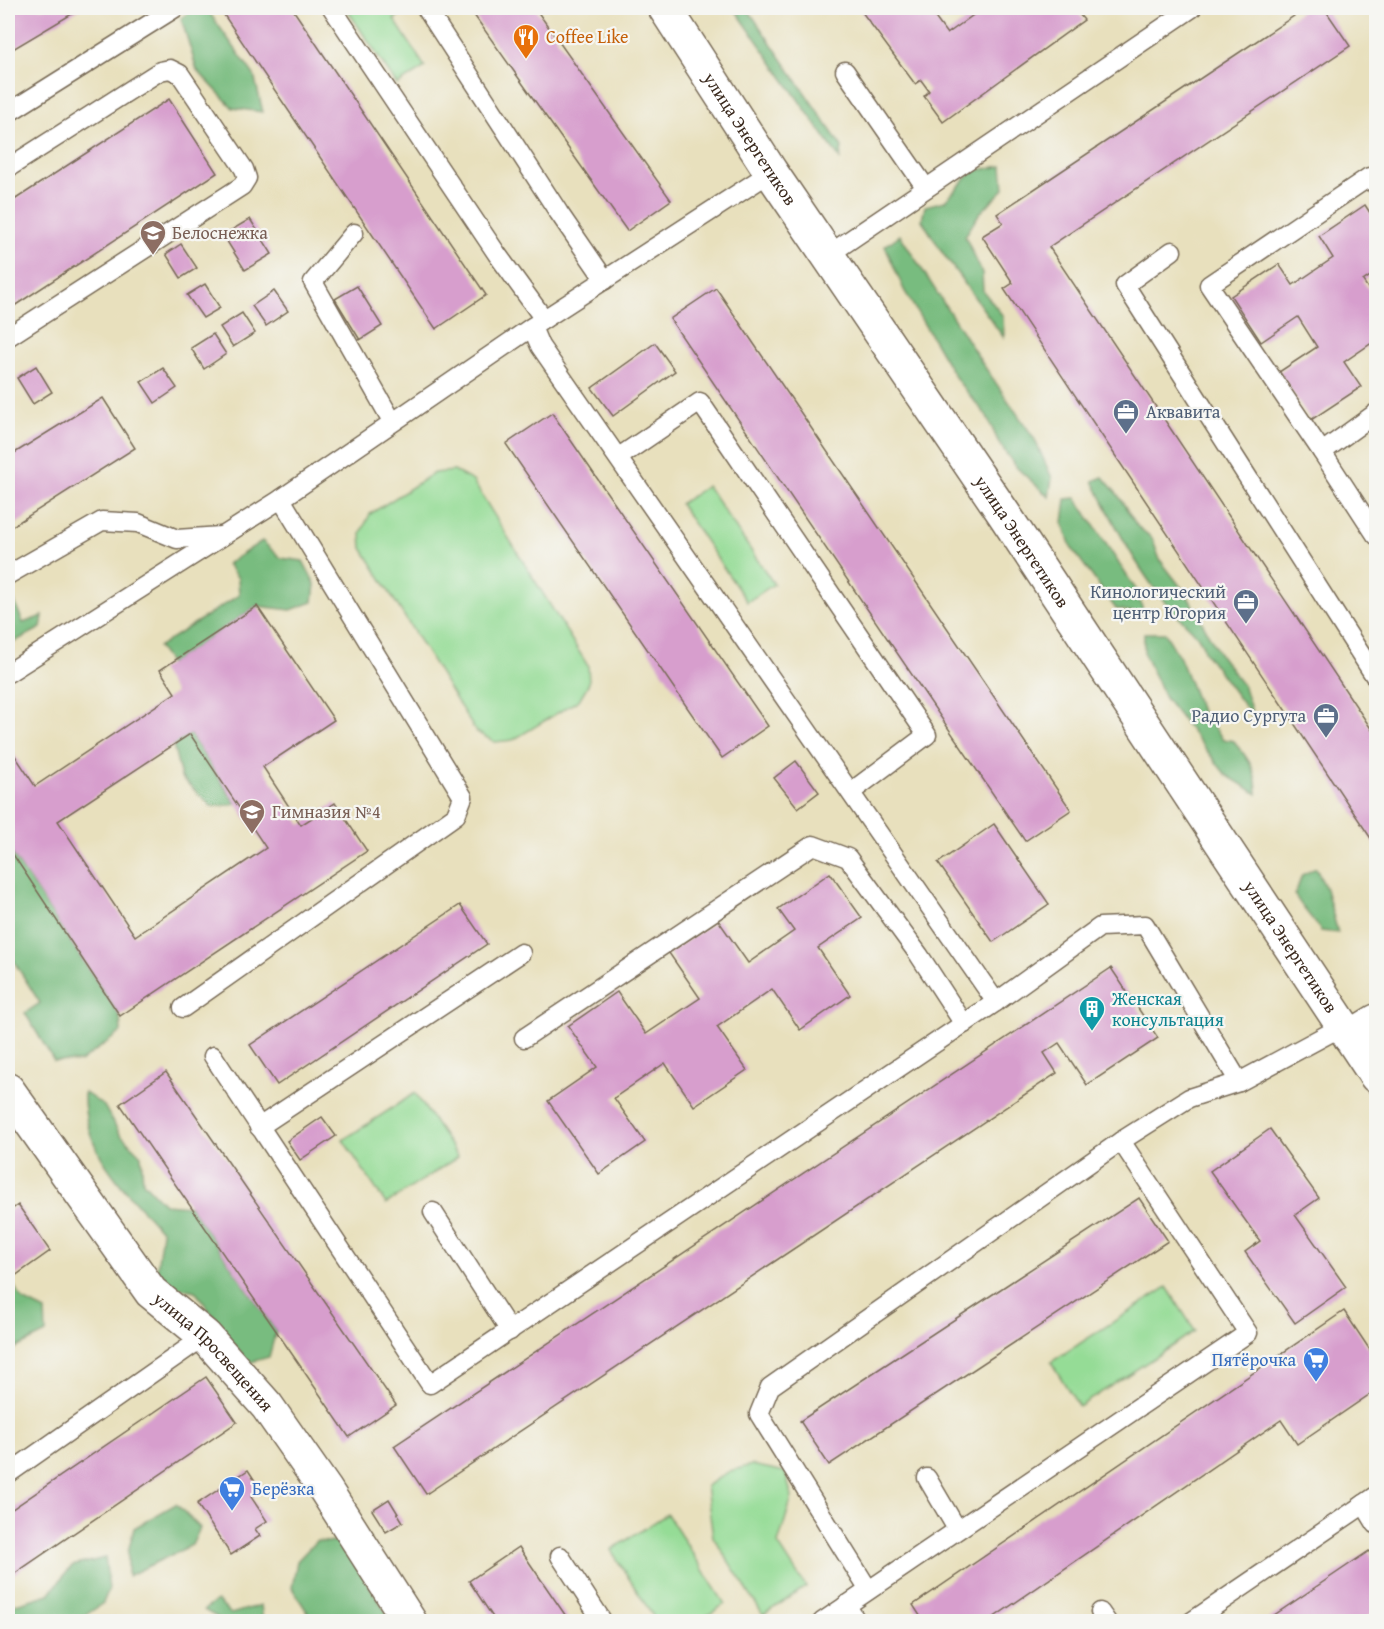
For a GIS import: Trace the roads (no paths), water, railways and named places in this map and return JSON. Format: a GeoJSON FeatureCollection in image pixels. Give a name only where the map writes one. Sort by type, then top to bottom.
{"type":"FeatureCollection","features":[{"type":"Feature","properties":{"kind":"main road","name":"улица Энергетиков"},"geometry":{"type":"LineString","coordinates":[[665,8],[771,172],[1357,1028],[1377,1076]]}},
{"type":"Feature","properties":{"kind":"main road","name":"улица Просвещения"},"geometry":{"type":"LineString","coordinates":[[8,1090],[151,1292],[205,1336],[267,1406],[325,1489],[410,1622]]}},
{"type":"Feature","properties":{"kind":"lane"},"geometry":{"type":"LineString","coordinates":[[8,113],[175,8]]}},
{"type":"Feature","properties":{"kind":"lane"},"geometry":{"type":"LineString","coordinates":[[333,8],[490,245],[538,323],[540,345],[996,1002]]}},
{"type":"Feature","properties":{"kind":"lane"},"geometry":{"type":"LineString","coordinates":[[426,8],[605,280]]}},
{"type":"Feature","properties":{"kind":"lane"},"geometry":{"type":"LineString","coordinates":[[828,255],[1192,8]]}},
{"type":"Feature","properties":{"kind":"lane"},"geometry":{"type":"LineString","coordinates":[[8,168],[160,71],[170,69],[180,74],[244,169],[247,178],[242,186],[8,337]]}},
{"type":"Feature","properties":{"kind":"lane"},"geometry":{"type":"LineString","coordinates":[[845,71],[926,188]]}},
{"type":"Feature","properties":{"kind":"lane"},"geometry":{"type":"LineString","coordinates":[[8,674],[281,499],[538,323],[771,172]]}},
{"type":"Feature","properties":{"kind":"lane"},"geometry":{"type":"LineString","coordinates":[[1377,185],[1369,177],[1209,285],[1377,535]]}},
{"type":"Feature","properties":{"kind":"lane"},"geometry":{"type":"LineString","coordinates":[[354,233],[313,282],[392,421]]}},
{"type":"Feature","properties":{"kind":"lane"},"geometry":{"type":"LineString","coordinates":[[1172,251],[1125,285],[1377,678]]}},
{"type":"Feature","properties":{"kind":"lane"},"geometry":{"type":"LineString","coordinates":[[619,457],[700,402],[927,735],[851,792]]}},
{"type":"Feature","properties":{"kind":"lane"},"geometry":{"type":"LineString","coordinates":[[1322,452],[1377,414]]}},
{"type":"Feature","properties":{"kind":"lane"},"geometry":{"type":"LineString","coordinates":[[183,1008],[456,815],[463,797],[281,499]]}},
{"type":"Feature","properties":{"kind":"lane"},"geometry":{"type":"LineString","coordinates":[[8,575],[102,521],[138,523],[177,539],[223,536]]}},
{"type":"Feature","properties":{"kind":"lane"},"geometry":{"type":"LineString","coordinates":[[524,1038],[813,845],[848,858],[919,955],[964,1024]]}},
{"type":"Feature","properties":{"kind":"lane"},"geometry":{"type":"LineString","coordinates":[[213,1056],[430,1384],[964,1024],[1100,927],[1144,924],[1239,1082]]}},
{"type":"Feature","properties":{"kind":"lane"},"geometry":{"type":"LineString","coordinates":[[259,1127],[521,953]]}},
{"type":"Feature","properties":{"kind":"lane"},"geometry":{"type":"LineString","coordinates":[[868,1589],[759,1414],[770,1387],[1121,1141],[1189,1098],[1239,1082],[1357,1028]]}},
{"type":"Feature","properties":{"kind":"lane"},"geometry":{"type":"LineString","coordinates":[[822,1622],[1248,1333],[1121,1141]]}},
{"type":"Feature","properties":{"kind":"lane"},"geometry":{"type":"LineString","coordinates":[[433,1212],[510,1331]]}},
{"type":"Feature","properties":{"kind":"lane"},"geometry":{"type":"LineString","coordinates":[[8,1474],[205,1336]]}},
{"type":"Feature","properties":{"kind":"lane"},"geometry":{"type":"LineString","coordinates":[[927,1478],[957,1529]]}},
{"type":"Feature","properties":{"kind":"lane"},"geometry":{"type":"LineString","coordinates":[[1191,1622],[1370,1500],[1377,1524]]}},
{"type":"Feature","properties":{"kind":"lane"},"geometry":{"type":"LineString","coordinates":[[560,1556],[603,1622]]}},
{"type":"Feature","properties":{"kind":"lane"},"geometry":{"type":"LineString","coordinates":[[846,1605],[857,1622]]}},
{"type":"Feature","properties":{"kind":"place","name":"Coffee Like"},"geometry":{"type":"Point","coordinates":[526,60]}},
{"type":"Feature","properties":{"kind":"place","name":"Белоснежка"},"geometry":{"type":"Point","coordinates":[153,256]}},
{"type":"Feature","properties":{"kind":"place","name":"Аквавита"},"geometry":{"type":"Point","coordinates":[1126,435]}},
{"type":"Feature","properties":{"kind":"place","name":"Кинологический центр Югория"},"geometry":{"type":"Point","coordinates":[1246,625]}},
{"type":"Feature","properties":{"kind":"place","name":"Радио Сургута"},"geometry":{"type":"Point","coordinates":[1326,739]}},
{"type":"Feature","properties":{"kind":"place","name":"Гимназия №4"},"geometry":{"type":"Point","coordinates":[252,835]}},
{"type":"Feature","properties":{"kind":"place","name":"Женская консультация"},"geometry":{"type":"Point","coordinates":[1092,1032]}},
{"type":"Feature","properties":{"kind":"place","name":"Пятёрочка"},"geometry":{"type":"Point","coordinates":[1316,1383]}},
{"type":"Feature","properties":{"kind":"place","name":"Берёзка"},"geometry":{"type":"Point","coordinates":[232,1512]}}]}
